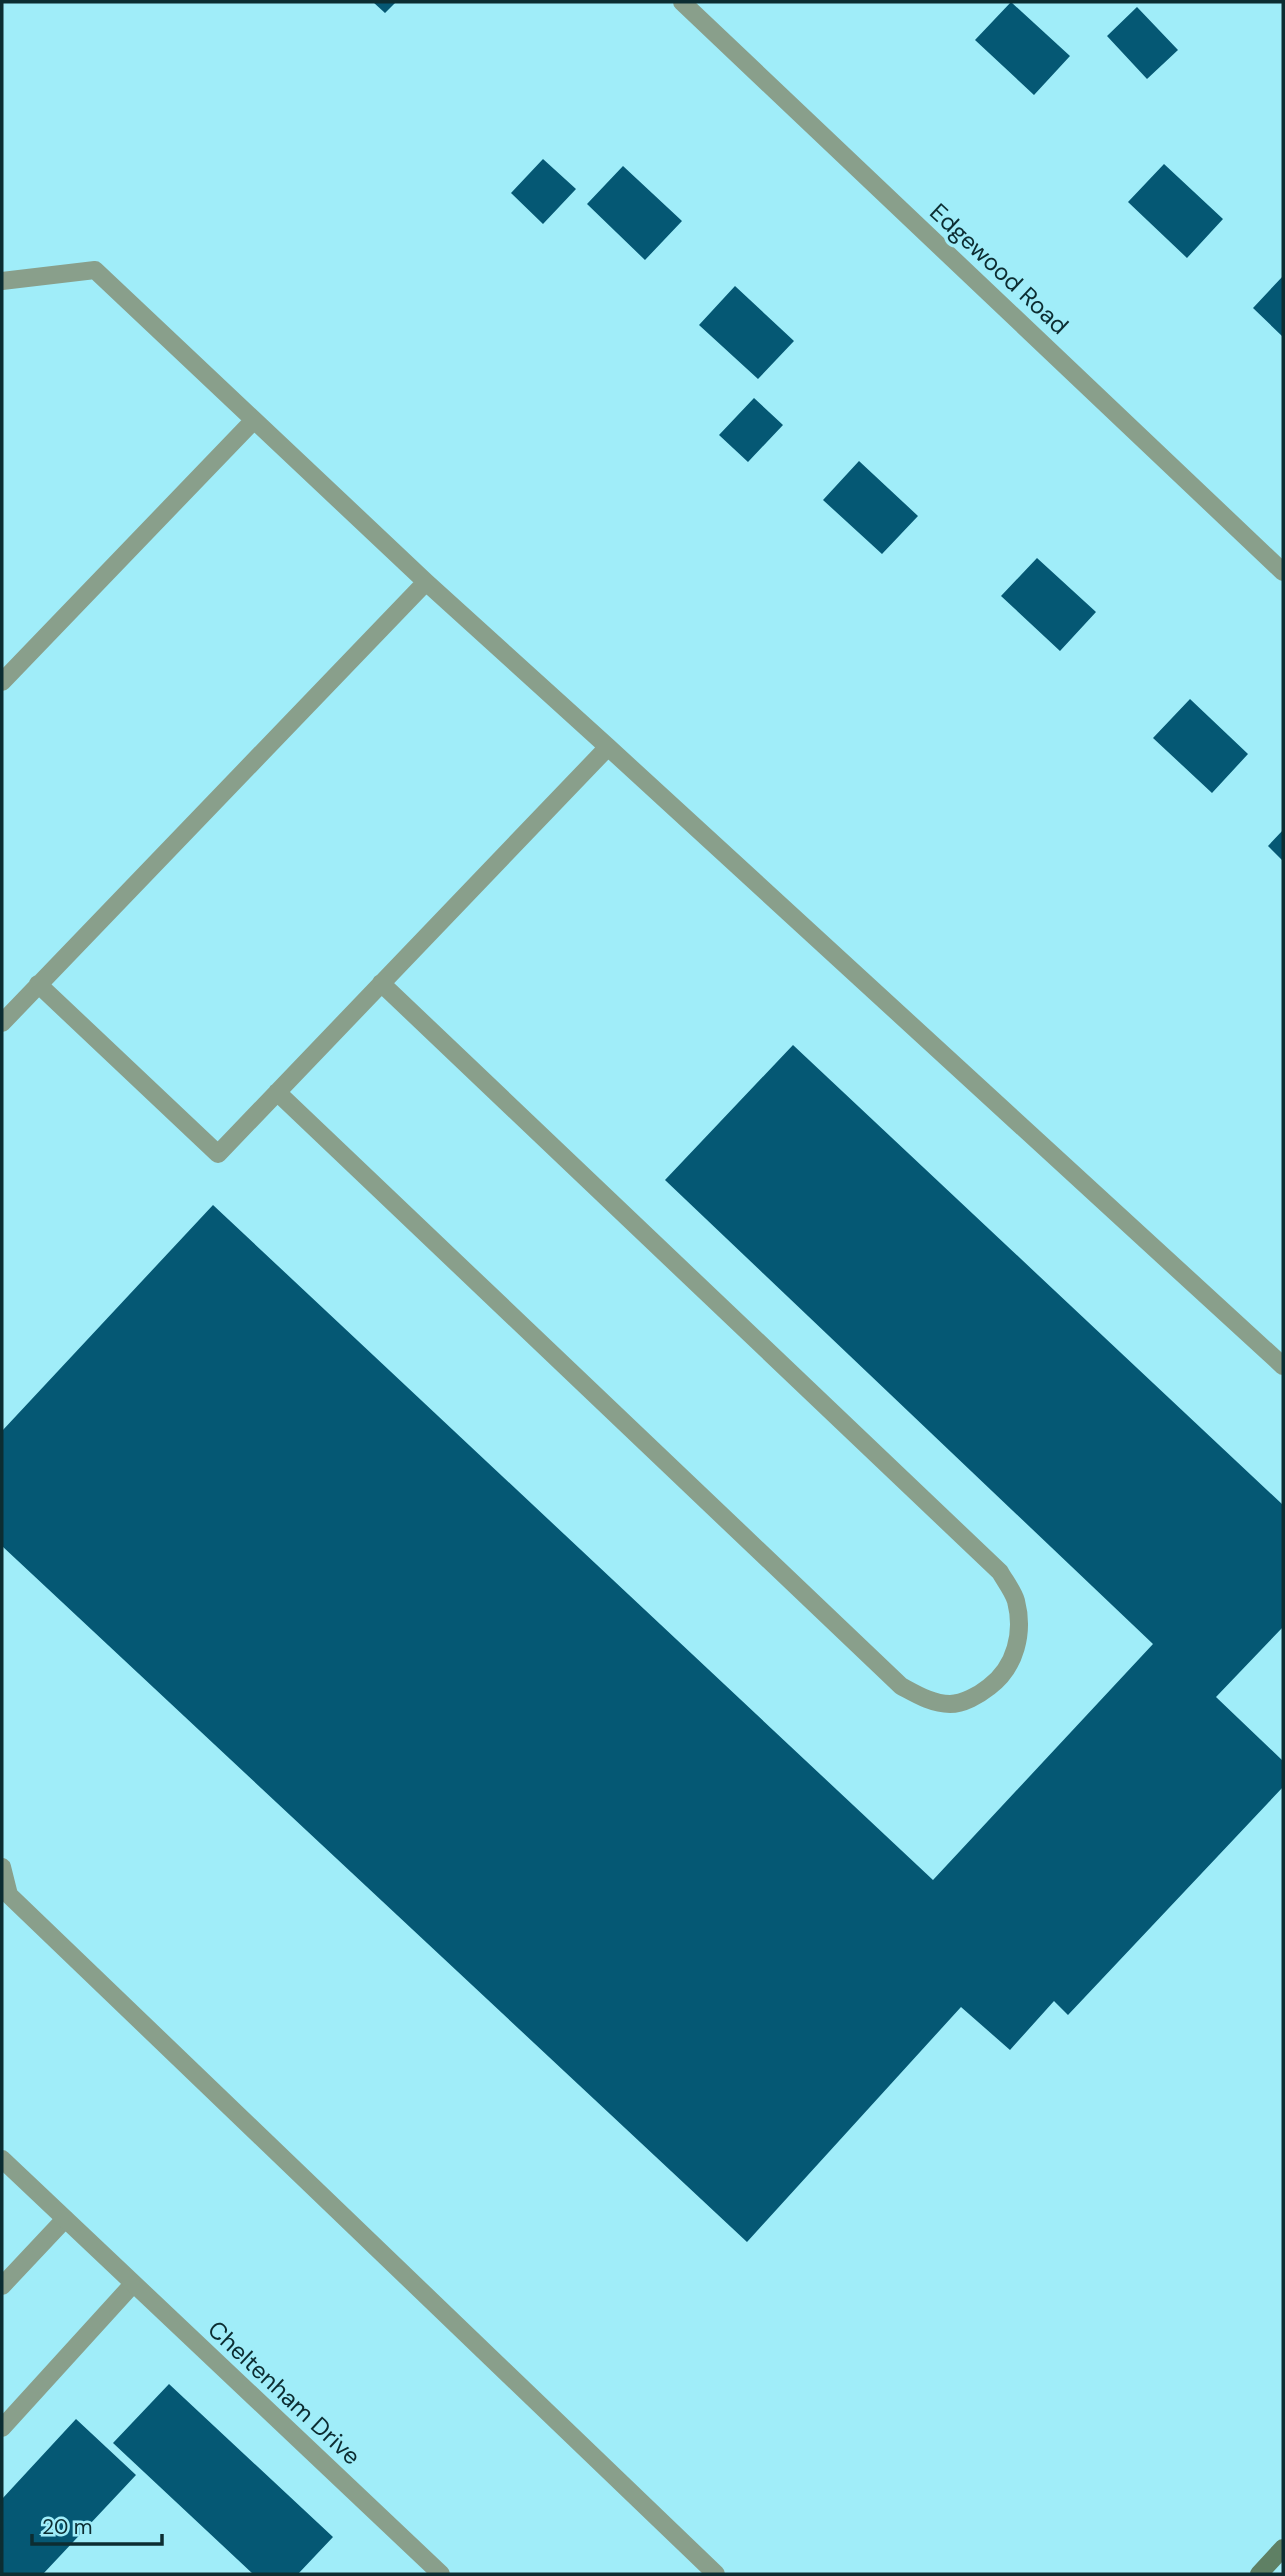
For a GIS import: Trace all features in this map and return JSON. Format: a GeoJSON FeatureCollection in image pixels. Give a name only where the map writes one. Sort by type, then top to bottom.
{"type":"FeatureCollection","features":[{"type":"Feature","properties":{"kind":"main road"},"geometry":{"type":"LineString","coordinates":[[1259,2574],[1281,2555]]}},
{"type":"Feature","properties":{"kind":"street","name":"Edgewood Road"},"geometry":{"type":"LineString","coordinates":[[682,2],[1283,572]]}},
{"type":"Feature","properties":{"kind":"street"},"geometry":{"type":"LineString","coordinates":[[2,281],[95,270],[426,582],[1283,1366]]}},
{"type":"Feature","properties":{"kind":"street"},"geometry":{"type":"LineString","coordinates":[[2,682],[254,420]]}},
{"type":"Feature","properties":{"kind":"street"},"geometry":{"type":"LineString","coordinates":[[2,1023],[426,582]]}},
{"type":"Feature","properties":{"kind":"street"},"geometry":{"type":"LineString","coordinates":[[38,984],[218,1154],[608,747]]}},
{"type":"Feature","properties":{"kind":"street"},"geometry":{"type":"LineString","coordinates":[[277,1092],[901,1686],[928,1700],[952,1704],[979,1695],[997,1682],[1013,1660],[1020,1629],[1016,1599],[1000,1572],[382,983]]}},
{"type":"Feature","properties":{"kind":"street"},"geometry":{"type":"LineString","coordinates":[[2,1867],[9,1895],[716,2574]]}},
{"type":"Feature","properties":{"kind":"street","name":"Cheltenham Drive"},"geometry":{"type":"LineString","coordinates":[[2,2160],[441,2574]]}},
{"type":"Feature","properties":{"kind":"street"},"geometry":{"type":"LineString","coordinates":[[2,2286],[65,2218]]}},
{"type":"Feature","properties":{"kind":"street"},"geometry":{"type":"LineString","coordinates":[[2,2428],[133,2284]]}},
{"type":"Feature","properties":{"kind":"building"},"geometry":{"type":"Polygon","coordinates":[[[373,2],[396,2],[385,13],[373,2]]]}},
{"type":"Feature","properties":{"kind":"building"},"geometry":{"type":"Polygon","coordinates":[[[1011,2],[1070,56],[1034,95],[975,40],[1011,2]]]}},
{"type":"Feature","properties":{"kind":"building"},"geometry":{"type":"Polygon","coordinates":[[[1137,7],[1178,50],[1147,79],[1107,36],[1137,7]]]}},
{"type":"Feature","properties":{"kind":"building"},"geometry":{"type":"Polygon","coordinates":[[[543,159],[576,189],[543,224],[511,193],[543,159]]]}},
{"type":"Feature","properties":{"kind":"building"},"geometry":{"type":"Polygon","coordinates":[[[1164,164],[1223,219],[1187,258],[1128,202],[1164,164]]]}},
{"type":"Feature","properties":{"kind":"building"},"geometry":{"type":"Polygon","coordinates":[[[623,166],[682,221],[645,260],[587,204],[623,166]]]}},
{"type":"Feature","properties":{"kind":"building"},"geometry":{"type":"Polygon","coordinates":[[[1283,276],[1283,337],[1253,308],[1283,276]]]}},
{"type":"Feature","properties":{"kind":"building"},"geometry":{"type":"Polygon","coordinates":[[[735,286],[794,341],[758,379],[699,325],[735,286]]]}},
{"type":"Feature","properties":{"kind":"building"},"geometry":{"type":"Polygon","coordinates":[[[754,398],[783,425],[748,462],[719,435],[754,398]]]}},
{"type":"Feature","properties":{"kind":"building"},"geometry":{"type":"Polygon","coordinates":[[[859,461],[918,516],[882,554],[823,500],[859,461]]]}},
{"type":"Feature","properties":{"kind":"building"},"geometry":{"type":"Polygon","coordinates":[[[1037,558],[1096,612],[1060,651],[1001,596],[1037,558]]]}},
{"type":"Feature","properties":{"kind":"building"},"geometry":{"type":"Polygon","coordinates":[[[1190,699],[1248,754],[1212,793],[1153,738],[1190,699]]]}},
{"type":"Feature","properties":{"kind":"building"},"geometry":{"type":"Polygon","coordinates":[[[1283,830],[1283,861],[1268,846],[1283,830]]]}},
{"type":"Feature","properties":{"kind":"building"},"geometry":{"type":"Polygon","coordinates":[[[793,1045],[1283,1505],[1283,1627],[1216,1697],[1283,1761],[1283,1787],[1068,2015],[1054,2001],[1010,2050],[961,2007],[747,2242],[2,1546],[2,1431],[213,1205],[933,1880],[1153,1644],[665,1180],[793,1045]]]}},
{"type":"Feature","properties":{"kind":"building"},"geometry":{"type":"Polygon","coordinates":[[[169,2384],[333,2537],[298,2574],[253,2574],[113,2443],[169,2384]]]}},
{"type":"Feature","properties":{"kind":"building"},"geometry":{"type":"Polygon","coordinates":[[[76,2419],[136,2475],[43,2574],[2,2574],[2,2499],[76,2419]]]}}]}
